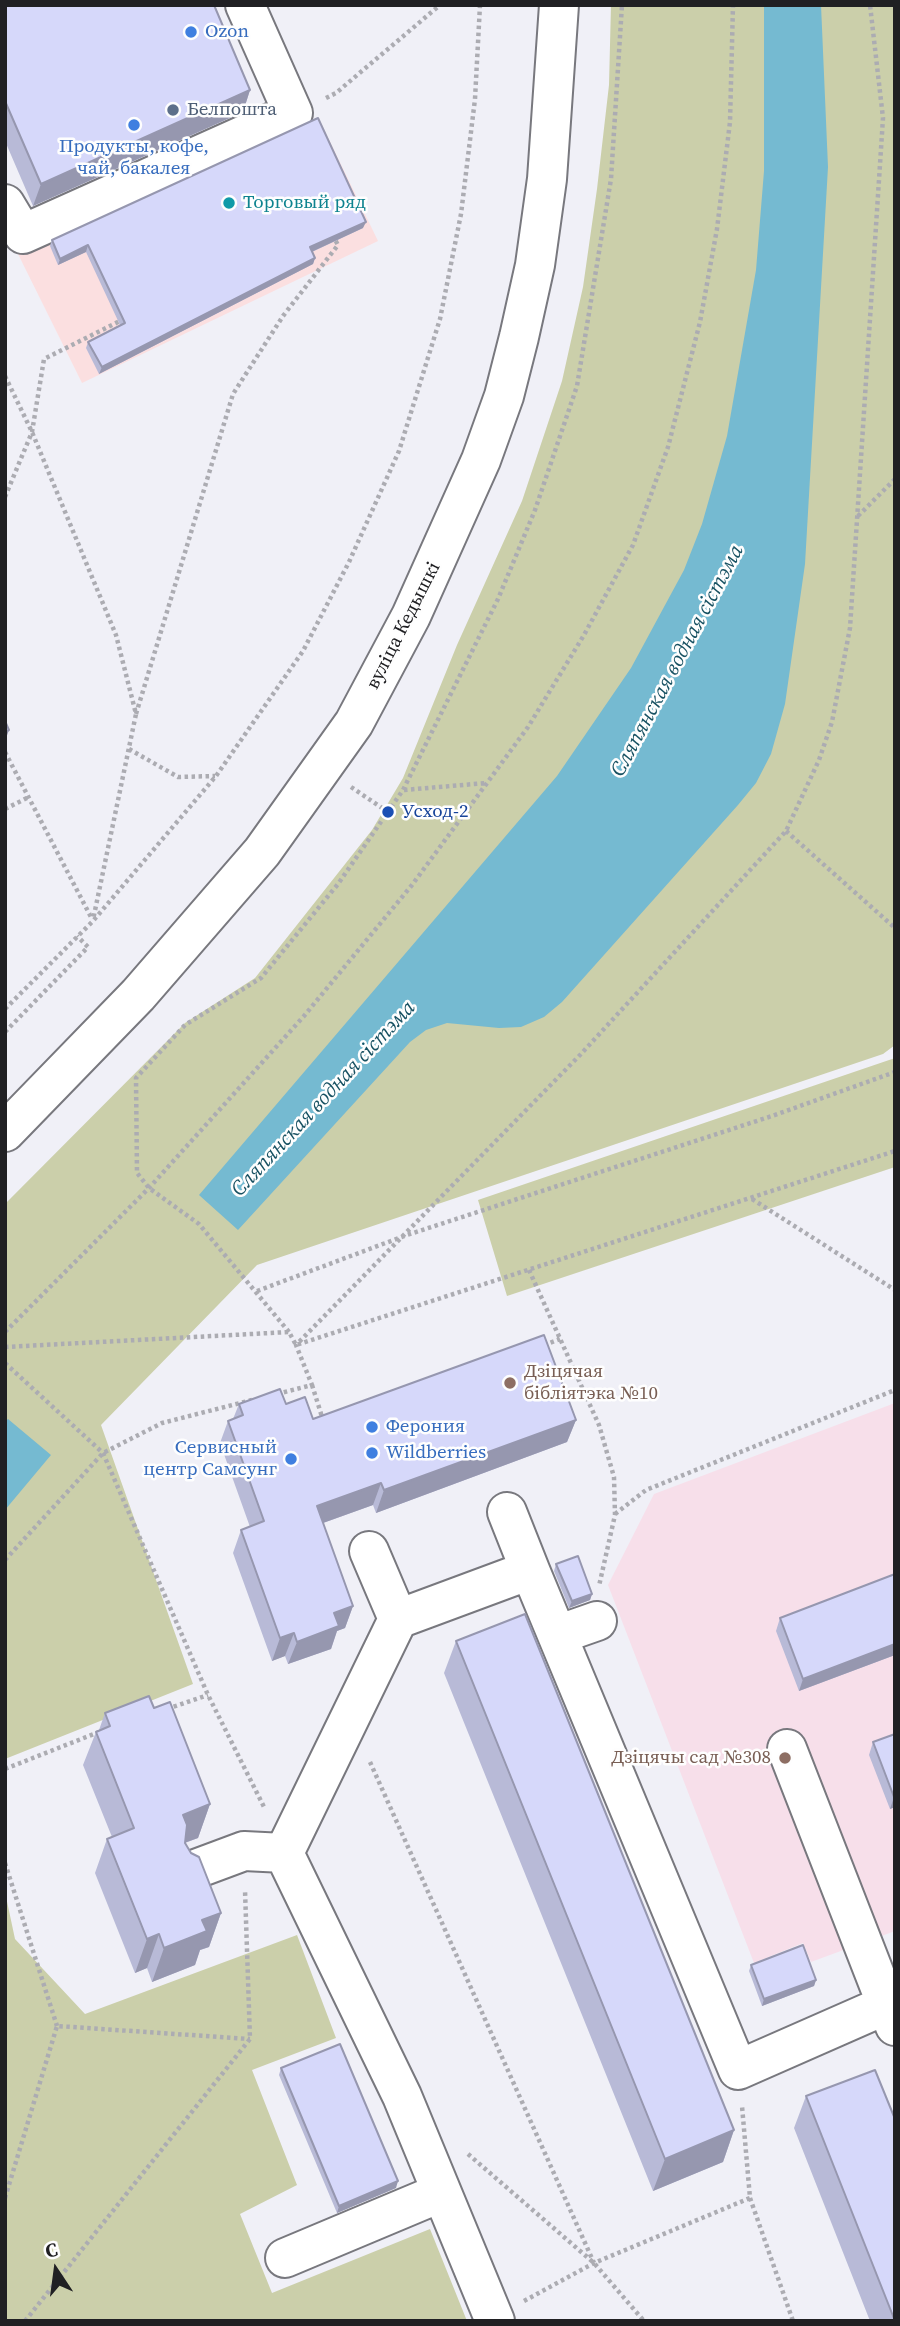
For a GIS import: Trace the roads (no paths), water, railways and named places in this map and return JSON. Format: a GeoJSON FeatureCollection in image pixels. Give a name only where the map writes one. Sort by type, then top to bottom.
{"type":"FeatureCollection","features":[{"type":"Feature","properties":{"kind":"street"},"geometry":{"type":"LineString","coordinates":[[5,204],[23,234],[293,113],[245,5]]}},
{"type":"Feature","properties":{"kind":"street","name":"вуліца Кедышкі"},"geometry":{"type":"LineString","coordinates":[[5,1132],[206,921],[324,769],[354,723],[411,616],[458,517],[504,397],[535,265],[547,180],[559,5]]}},
{"type":"Feature","properties":{"kind":"street"},"geometry":{"type":"LineString","coordinates":[[507,1513],[738,2070],[892,2011],[787,1748]]}},
{"type":"Feature","properties":{"kind":"street"},"geometry":{"type":"LineString","coordinates":[[369,1551],[398,1619]]}},
{"type":"Feature","properties":{"kind":"street"},"geometry":{"type":"LineString","coordinates":[[284,1853],[398,1619],[530,1570]]}},
{"type":"Feature","properties":{"kind":"street"},"geometry":{"type":"LineString","coordinates":[[557,1635],[597,1621]]}},
{"type":"Feature","properties":{"kind":"street"},"geometry":{"type":"LineString","coordinates":[[193,1870],[244,1852],[284,1853]]}},
{"type":"Feature","properties":{"kind":"street"},"geometry":{"type":"LineString","coordinates":[[284,1853],[402,2096],[494,2319]]}},
{"type":"Feature","properties":{"kind":"street"},"geometry":{"type":"LineString","coordinates":[[285,2258],[440,2193]]}},
{"type":"Feature","properties":{"kind":"water","name":"Сляпянская водная сістэма"},"geometry":{"type":"Polygon","coordinates":[[[764,5],[821,5],[828,167],[805,564],[785,704],[771,754],[756,783],[738,805],[562,1002],[544,1017],[521,1027],[499,1028],[447,1023],[426,1030],[410,1042],[238,1230],[199,1195],[557,776],[631,668],[684,570],[702,524],[727,436],[756,270],[764,171],[764,5]]]}},
{"type":"Feature","properties":{"kind":"water"},"geometry":{"type":"Polygon","coordinates":[[[8,1419],[51,1455],[5,1510],[5,1422],[8,1419]]]}},
{"type":"Feature","properties":{"kind":"place","name":"Ozon"},"geometry":{"type":"Point","coordinates":[191,32]}},
{"type":"Feature","properties":{"kind":"place","name":"Белпошта"},"geometry":{"type":"Point","coordinates":[173,110]}},
{"type":"Feature","properties":{"kind":"place","name":"Продукты, кофе, чай, бакалея"},"geometry":{"type":"Point","coordinates":[134,125]}},
{"type":"Feature","properties":{"kind":"place","name":"Торговый ряд"},"geometry":{"type":"Point","coordinates":[229,203]}},
{"type":"Feature","properties":{"kind":"place","name":"Усход-2"},"geometry":{"type":"Point","coordinates":[388,812]}},
{"type":"Feature","properties":{"kind":"place","name":"Дзіцячая бібліятэка №10"},"geometry":{"type":"Point","coordinates":[510,1383]}},
{"type":"Feature","properties":{"kind":"place","name":"Ферония"},"geometry":{"type":"Point","coordinates":[372,1427]}},
{"type":"Feature","properties":{"kind":"place","name":"Wildberries"},"geometry":{"type":"Point","coordinates":[372,1453]}},
{"type":"Feature","properties":{"kind":"place","name":"Сервисный центр Самсунг"},"geometry":{"type":"Point","coordinates":[291,1459]}},
{"type":"Feature","properties":{"kind":"place","name":"Дзіцячы сад №308"},"geometry":{"type":"Point","coordinates":[785,1758]}}]}
